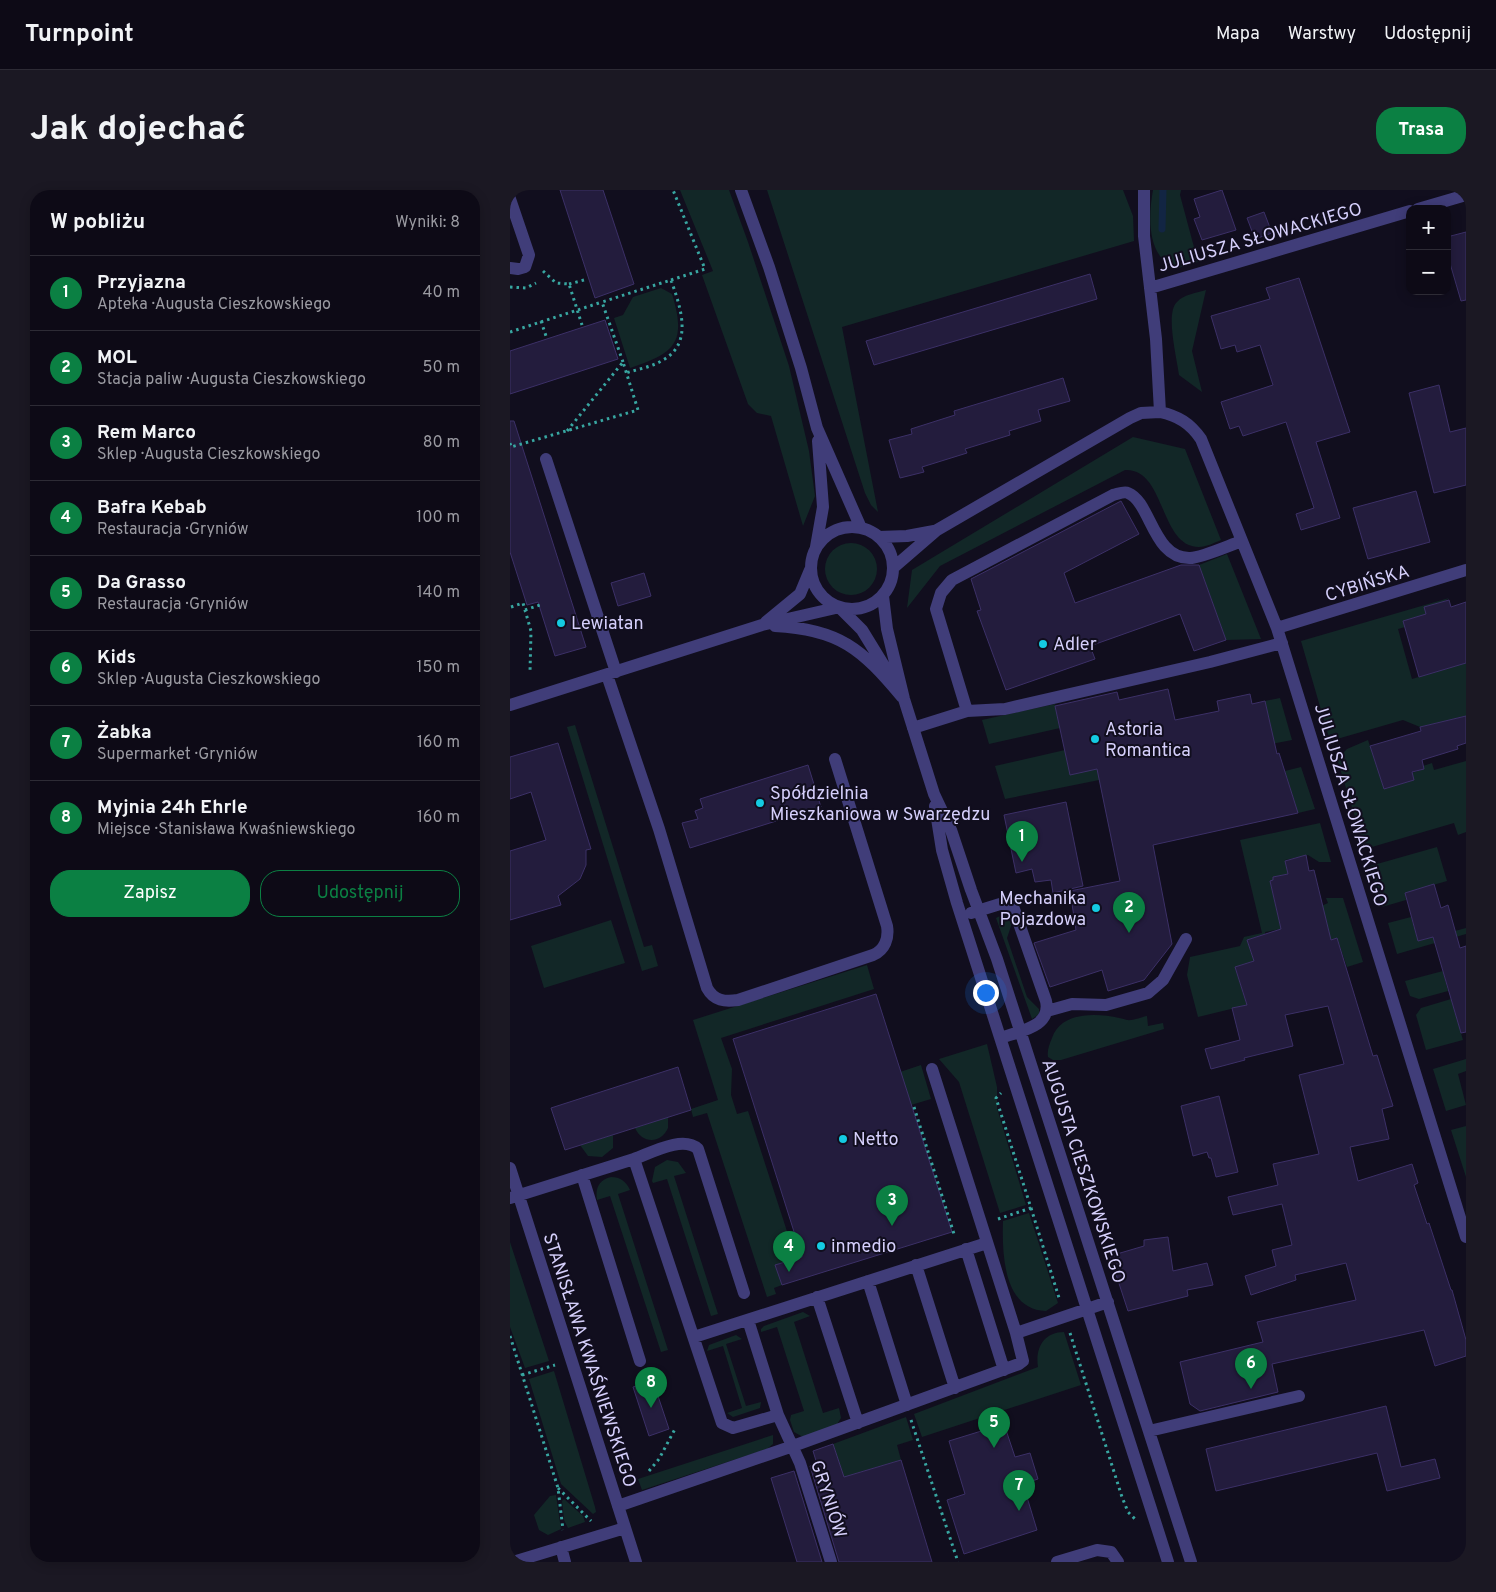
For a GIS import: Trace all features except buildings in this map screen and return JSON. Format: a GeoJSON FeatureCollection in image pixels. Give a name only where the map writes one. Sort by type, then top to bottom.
{"type":"FeatureCollection","features":[{"type":"Feature","properties":{"kind":"street"},"geometry":{"type":"LineString","coordinates":[[741,190],[769,267],[801,368],[817,428],[861,528]]}},
{"type":"Feature","properties":{"kind":"street","name":"JULIUSZA SŁOWACKIEGO"},"geometry":{"type":"LineString","coordinates":[[1144,190],[1144,236],[1156,339],[1160,412]]}},
{"type":"Feature","properties":{"kind":"street"},"geometry":{"type":"LineString","coordinates":[[1431,205],[1466,194]]}},
{"type":"Feature","properties":{"kind":"street"},"geometry":{"type":"LineString","coordinates":[[510,199],[529,257],[528,263],[522,268],[510,268]]}},
{"type":"Feature","properties":{"kind":"street","name":"JULIUSZA SŁOWACKIEGO"},"geometry":{"type":"LineString","coordinates":[[1150,288],[1406,212]]}},
{"type":"Feature","properties":{"kind":"street","name":"JULIUSZA SŁOWACKIEGO"},"geometry":{"type":"LineString","coordinates":[[893,568],[937,530],[1130,418],[1142,413],[1160,412],[1181,418],[1197,432],[1277,628],[1466,1237]]}},
{"type":"Feature","properties":{"kind":"street"},"geometry":{"type":"LineString","coordinates":[[762,625],[800,594],[811,568],[823,507],[817,428]]}},
{"type":"Feature","properties":{"kind":"street"},"geometry":{"type":"LineString","coordinates":[[546,459],[707,988],[718,999],[738,1000],[873,955],[884,946],[888,931],[835,759]]}},
{"type":"Feature","properties":{"kind":"street"},"geometry":{"type":"LineString","coordinates":[[967,711],[936,609],[941,593],[952,580],[1113,495],[1126,492],[1135,496],[1161,542],[1173,553],[1190,558],[1242,540]]}},
{"type":"Feature","properties":{"kind":"street"},"geometry":{"type":"LineString","coordinates":[[510,705],[762,625],[840,607],[863,608],[883,596],[891,583],[893,568],[890,551],[879,537],[861,528],[847,528],[834,531],[823,540],[815,551]]}},
{"type":"Feature","properties":{"kind":"street","name":"JULIUSZA SŁOWACKIEGO"},"geometry":{"type":"LineString","coordinates":[[879,537],[907,536],[937,530]]}},
{"type":"Feature","properties":{"kind":"street"},"geometry":{"type":"LineString","coordinates":[[811,568],[817,590],[825,599],[840,607]]}},
{"type":"Feature","properties":{"kind":"street","name":"CYBIŃSKA"},"geometry":{"type":"LineString","coordinates":[[1277,628],[1466,570]]}},
{"type":"Feature","properties":{"kind":"street","name":"AUGUSTA CIESZKOWSKIEGO"},"geometry":{"type":"LineString","coordinates":[[883,596],[887,629],[904,700],[934,794],[951,830],[997,959],[1191,1562]]}},
{"type":"Feature","properties":{"kind":"street","name":"AUGUSTA CIESZKOWSKIEGO"},"geometry":{"type":"LineString","coordinates":[[840,607],[862,630],[904,700]]}},
{"type":"Feature","properties":{"kind":"street"},"geometry":{"type":"LineString","coordinates":[[762,625],[809,629],[845,642],[870,661],[904,700]]}},
{"type":"Feature","properties":{"kind":"street"},"geometry":{"type":"LineString","coordinates":[[913,728],[967,711],[1005,709],[1210,662],[1282,643]]}},
{"type":"Feature","properties":{"kind":"street","name":"AUGUSTA CIESZKOWSKIEGO"},"geometry":{"type":"LineString","coordinates":[[934,794],[942,850],[962,916],[1168,1562]]}},
{"type":"Feature","properties":{"kind":"street"},"geometry":{"type":"LineString","coordinates":[[962,916],[1002,904],[1015,911],[1048,1011]]}},
{"type":"Feature","properties":{"kind":"street"},"geometry":{"type":"LineString","coordinates":[[1000,1038],[1040,1024],[1048,1011],[1072,1004],[1106,1005],[1148,993],[1163,980],[1186,939]]}},
{"type":"Feature","properties":{"kind":"street"},"geometry":{"type":"LineString","coordinates":[[618,1506],[956,1388],[1023,1361],[1016,1332],[932,1069]]}},
{"type":"Feature","properties":{"kind":"street"},"geometry":{"type":"LineString","coordinates":[[514,1197],[680,1144],[691,1144],[698,1149],[744,1293]]}},
{"type":"Feature","properties":{"kind":"street"},"geometry":{"type":"LineString","coordinates":[[634,1159],[722,1424],[732,1428],[778,1415]]}},
{"type":"Feature","properties":{"kind":"street","name":"STANISŁAWA KWAŚNIEWSKIEGO"},"geometry":{"type":"LineString","coordinates":[[510,1168],[514,1197],[636,1562]]}},
{"type":"Feature","properties":{"kind":"street"},"geometry":{"type":"LineString","coordinates":[[582,1175],[640,1361]]}},
{"type":"Feature","properties":{"kind":"street"},"geometry":{"type":"LineString","coordinates":[[694,1337],[987,1243]]}},
{"type":"Feature","properties":{"kind":"street"},"geometry":{"type":"LineString","coordinates":[[966,1249],[1004,1370]]}},
{"type":"Feature","properties":{"kind":"street"},"geometry":{"type":"LineString","coordinates":[[916,1265],[956,1388]]}},
{"type":"Feature","properties":{"kind":"street"},"geometry":{"type":"LineString","coordinates":[[868,1281],[906,1405]]}},
{"type":"Feature","properties":{"kind":"street"},"geometry":{"type":"LineString","coordinates":[[817,1298],[858,1423]]}},
{"type":"Feature","properties":{"kind":"street"},"geometry":{"type":"LineString","coordinates":[[1016,1332],[1108,1302]]}},
{"type":"Feature","properties":{"kind":"street","name":"GRYNIÓW"},"geometry":{"type":"LineString","coordinates":[[748,1320],[778,1415],[793,1446],[832,1562]]}},
{"type":"Feature","properties":{"kind":"street"},"geometry":{"type":"LineString","coordinates":[[1149,1431],[1299,1396]]}},
{"type":"Feature","properties":{"kind":"street"},"geometry":{"type":"LineString","coordinates":[[513,1562],[562,1541],[625,1528]]}},
{"type":"Feature","properties":{"kind":"street"},"geometry":{"type":"LineString","coordinates":[[562,1541],[565,1562]]}},
{"type":"Feature","properties":{"kind":"street"},"geometry":{"type":"LineString","coordinates":[[1058,1562],[1104,1550],[1113,1554],[1118,1562]]}},
{"type":"Feature","properties":{"kind":"path"},"geometry":{"type":"LineString","coordinates":[[510,332],[705,269],[673,190]]}},
{"type":"Feature","properties":{"kind":"path"},"geometry":{"type":"LineString","coordinates":[[543,271],[556,283],[569,284],[584,280]]}},
{"type":"Feature","properties":{"kind":"path"},"geometry":{"type":"LineString","coordinates":[[626,373],[664,360],[678,344],[682,317],[671,280]]}},
{"type":"Feature","properties":{"kind":"path"},"geometry":{"type":"LineString","coordinates":[[569,284],[582,325]]}},
{"type":"Feature","properties":{"kind":"path"},"geometry":{"type":"LineString","coordinates":[[510,443],[511,447],[638,410],[602,302]]}},
{"type":"Feature","properties":{"kind":"path"},"geometry":{"type":"LineString","coordinates":[[541,321],[546,336]]}},
{"type":"Feature","properties":{"kind":"path"},"geometry":{"type":"LineString","coordinates":[[567,431],[623,362]]}},
{"type":"Feature","properties":{"kind":"path"},"geometry":{"type":"LineString","coordinates":[[510,607],[523,603],[531,634],[530,672]]}},
{"type":"Feature","properties":{"kind":"path"},"geometry":{"type":"LineString","coordinates":[[525,610],[543,604]]}},
{"type":"Feature","properties":{"kind":"path"},"geometry":{"type":"LineString","coordinates":[[1004,1092],[997,1094],[996,1098],[1122,1497]]}},
{"type":"Feature","properties":{"kind":"path"},"geometry":{"type":"LineString","coordinates":[[914,1107],[954,1234]]}},
{"type":"Feature","properties":{"kind":"path"},"geometry":{"type":"LineString","coordinates":[[944,1237],[1031,1208]]}},
{"type":"Feature","properties":{"kind":"path"},"geometry":{"type":"LineString","coordinates":[[510,1336],[558,1488],[562,1541]]}},
{"type":"Feature","properties":{"kind":"path"},"geometry":{"type":"LineString","coordinates":[[522,1374],[555,1365]]}},
{"type":"Feature","properties":{"kind":"path"},"geometry":{"type":"LineString","coordinates":[[906,1405],[958,1562]]}},
{"type":"Feature","properties":{"kind":"path"},"geometry":{"type":"LineString","coordinates":[[649,1471],[659,1459],[675,1429]]}},
{"type":"Feature","properties":{"kind":"path"},"geometry":{"type":"LineString","coordinates":[[558,1488],[594,1523]]}},
{"type":"Feature","properties":{"kind":"path"},"geometry":{"type":"LineString","coordinates":[[590,1526],[597,1519]]}},
{"type":"Feature","properties":{"kind":"green space"},"geometry":{"type":"Polygon","coordinates":[[[680,190],[729,190],[789,366],[809,451],[815,496],[803,526],[771,416],[757,413],[748,404],[702,275],[713,271],[680,190]]]}},
{"type":"Feature","properties":{"kind":"green space"},"geometry":{"type":"Polygon","coordinates":[[[767,190],[1123,190],[1133,216],[1134,241],[842,327],[878,512],[871,505],[865,493],[767,190]]]}},
{"type":"Feature","properties":{"kind":"green space"},"geometry":{"type":"Polygon","coordinates":[[[1153,190],[1181,190],[1180,195],[1198,262],[1175,269],[1159,255],[1154,245],[1150,224],[1153,190]]]}},
{"type":"Feature","properties":{"kind":"green space"},"geometry":{"type":"Polygon","coordinates":[[[661,288],[672,294],[676,311],[678,324],[674,344],[658,357],[630,368],[614,318],[623,315],[633,297],[661,288]]]}},
{"type":"Feature","properties":{"kind":"green space"},"geometry":{"type":"Polygon","coordinates":[[[1206,290],[1192,351],[1202,392],[1179,375],[1172,316],[1174,308],[1180,299],[1206,290]]]}},
{"type":"Feature","properties":{"kind":"green space"},"geometry":{"type":"Polygon","coordinates":[[[1133,437],[1185,449],[1221,540],[1202,547],[1186,544],[1176,535],[1156,493],[1148,481],[1138,473],[1125,470],[940,566],[907,608],[912,570],[1133,437]]]}},
{"type":"Feature","properties":{"kind":"green space"},"geometry":{"type":"Polygon","coordinates":[[[851,543],[861,545],[869,551],[875,559],[877,569],[875,579],[869,587],[861,593],[851,595],[841,593],[833,587],[827,579],[825,569],[827,559],[833,551],[841,545],[851,543]]]}},
{"type":"Feature","properties":{"kind":"green space"},"geometry":{"type":"Polygon","coordinates":[[[1227,554],[1261,639],[1226,640],[1199,565],[1227,554]]]}},
{"type":"Feature","properties":{"kind":"green space"},"geometry":{"type":"Polygon","coordinates":[[[1449,598],[1426,614],[1403,621],[1405,627],[1398,629],[1412,679],[1466,663],[1466,716],[1420,727],[1403,720],[1330,741],[1301,641],[1449,598]]]}},
{"type":"Feature","properties":{"kind":"green space"},"geometry":{"type":"Polygon","coordinates":[[[1280,698],[1292,740],[1191,760],[1272,733],[1265,701],[1280,698]]]}},
{"type":"Feature","properties":{"kind":"green space"},"geometry":{"type":"Polygon","coordinates":[[[1055,704],[1060,728],[989,744],[982,720],[1055,704]]]}},
{"type":"Feature","properties":{"kind":"green space"},"geometry":{"type":"Polygon","coordinates":[[[575,725],[644,947],[652,945],[658,966],[642,971],[567,727],[575,725]]]}},
{"type":"Feature","properties":{"kind":"green space"},"geometry":{"type":"Polygon","coordinates":[[[1368,740],[1384,789],[1414,780],[1412,773],[1424,769],[1423,766],[1432,763],[1434,770],[1466,761],[1466,832],[1458,835],[1454,823],[1365,849],[1337,759],[1347,749],[1368,740]]]}},
{"type":"Feature","properties":{"kind":"green space"},"geometry":{"type":"Polygon","coordinates":[[[1065,750],[1111,766],[1114,777],[1005,799],[995,766],[1065,750]]]}},
{"type":"Feature","properties":{"kind":"green space"},"geometry":{"type":"Polygon","coordinates":[[[1301,767],[1315,809],[1298,813],[1285,771],[1301,767]]]}},
{"type":"Feature","properties":{"kind":"green space"},"geometry":{"type":"Polygon","coordinates":[[[1320,823],[1331,862],[1319,862],[1308,855],[1285,860],[1288,874],[1273,877],[1273,880],[1270,881],[1280,925],[1328,903],[1326,898],[1343,898],[1363,962],[1347,967],[1337,938],[1309,946],[1303,925],[1265,932],[1265,934],[1247,940],[1254,961],[1235,967],[1246,1003],[1268,1000],[1198,1017],[1187,975],[1190,957],[1240,946],[1244,937],[1262,933],[1240,840],[1320,823]]]}},
{"type":"Feature","properties":{"kind":"green space"},"geometry":{"type":"Polygon","coordinates":[[[1437,847],[1447,881],[1405,893],[1406,900],[1382,907],[1370,866],[1437,847]]]}},
{"type":"Feature","properties":{"kind":"green space"},"geometry":{"type":"Polygon","coordinates":[[[1000,916],[1012,923],[1007,938],[1027,997],[1039,1009],[1039,1014],[1032,1019],[996,918],[1000,916]]]}},
{"type":"Feature","properties":{"kind":"green space"},"geometry":{"type":"Polygon","coordinates":[[[1411,917],[1418,941],[1466,928],[1466,934],[1397,954],[1388,923],[1411,917]]]}},
{"type":"Feature","properties":{"kind":"green space"},"geometry":{"type":"Polygon","coordinates":[[[611,920],[625,963],[544,988],[531,946],[611,920]]]}},
{"type":"Feature","properties":{"kind":"green space"},"geometry":{"type":"Polygon","coordinates":[[[867,965],[874,989],[721,1038],[732,1069],[731,1095],[737,1114],[748,1111],[796,1259],[776,1265],[782,1285],[774,1288],[776,1294],[767,1297],[707,1113],[693,1117],[691,1109],[718,1100],[693,1020],[867,965]]]}},
{"type":"Feature","properties":{"kind":"green space"},"geometry":{"type":"Polygon","coordinates":[[[1443,971],[1448,991],[1419,999],[1410,996],[1405,981],[1443,971]]]}},
{"type":"Feature","properties":{"kind":"green space"},"geometry":{"type":"Polygon","coordinates":[[[1451,999],[1463,1040],[1426,1050],[1416,1015],[1421,1008],[1451,999]]]}},
{"type":"Feature","properties":{"kind":"green space"},"geometry":{"type":"Polygon","coordinates":[[[1095,1015],[1129,1020],[1147,1016],[1148,1026],[1163,1023],[1164,1029],[1061,1060],[1053,1060],[1048,1057],[1049,1046],[1057,1029],[1065,1022],[1074,1018],[1095,1015]]]}},
{"type":"Feature","properties":{"kind":"green space"},"geometry":{"type":"Polygon","coordinates":[[[987,1044],[997,1087],[997,1108],[1026,1205],[1000,1213],[959,1082],[939,1059],[987,1044]]]}},
{"type":"Feature","properties":{"kind":"green space"},"geometry":{"type":"Polygon","coordinates":[[[1466,1059],[1466,1071],[1458,1074],[1466,1105],[1446,1111],[1433,1069],[1466,1059]]]}},
{"type":"Feature","properties":{"kind":"green space"},"geometry":{"type":"Polygon","coordinates":[[[921,1065],[931,1099],[911,1105],[900,1072],[921,1065]]]}},
{"type":"Feature","properties":{"kind":"green space"},"geometry":{"type":"Polygon","coordinates":[[[668,1117],[668,1128],[661,1137],[656,1139],[652,1140],[642,1137],[635,1128],[668,1117]]]}},
{"type":"Feature","properties":{"kind":"green space"},"geometry":{"type":"Polygon","coordinates":[[[1466,1126],[1466,1177],[1451,1130],[1466,1126]]]}},
{"type":"Feature","properties":{"kind":"green space"},"geometry":{"type":"Polygon","coordinates":[[[613,1135],[613,1148],[602,1157],[588,1156],[580,1145],[613,1135]]]}},
{"type":"Feature","properties":{"kind":"green space"},"geometry":{"type":"Polygon","coordinates":[[[667,1160],[678,1162],[686,1173],[674,1176],[718,1314],[711,1316],[667,1179],[653,1183],[652,1181],[655,1167],[667,1160]]]}},
{"type":"Feature","properties":{"kind":"green space"},"geometry":{"type":"Polygon","coordinates":[[[611,1177],[622,1180],[630,1190],[618,1194],[668,1350],[661,1352],[610,1196],[597,1200],[599,1185],[603,1180],[611,1177]]]}},
{"type":"Feature","properties":{"kind":"green space"},"geometry":{"type":"Polygon","coordinates":[[[1029,1213],[1058,1303],[1046,1311],[1032,1308],[1021,1301],[1013,1291],[1005,1263],[1003,1221],[1029,1213]]]}},
{"type":"Feature","properties":{"kind":"green space"},"geometry":{"type":"Polygon","coordinates":[[[510,1242],[549,1361],[525,1368],[510,1327],[510,1242]]]}},
{"type":"Feature","properties":{"kind":"green space"},"geometry":{"type":"Polygon","coordinates":[[[803,1312],[810,1316],[794,1322],[823,1413],[839,1408],[841,1418],[836,1426],[803,1437],[794,1432],[790,1420],[791,1415],[804,1411],[777,1327],[761,1332],[761,1329],[764,1326],[803,1312]]]}},
{"type":"Feature","properties":{"kind":"green space"},"geometry":{"type":"Polygon","coordinates":[[[1064,1332],[1081,1385],[922,1437],[914,1414],[1038,1367],[1037,1360],[1042,1342],[1051,1335],[1064,1332]]]}},
{"type":"Feature","properties":{"kind":"green space"},"geometry":{"type":"Polygon","coordinates":[[[736,1335],[742,1339],[726,1344],[746,1406],[761,1402],[760,1408],[733,1417],[727,1413],[742,1408],[723,1346],[707,1351],[709,1345],[736,1335]]]}},
{"type":"Feature","properties":{"kind":"green space"},"geometry":{"type":"Polygon","coordinates":[[[554,1371],[595,1507],[596,1512],[593,1514],[561,1484],[529,1379],[554,1371]]]}},
{"type":"Feature","properties":{"kind":"green space"},"geometry":{"type":"Polygon","coordinates":[[[906,1417],[913,1440],[897,1445],[901,1460],[857,1473],[871,1562],[833,1444],[906,1417]]]}},
{"type":"Feature","properties":{"kind":"green space"},"geometry":{"type":"Polygon","coordinates":[[[773,1435],[773,1444],[767,1449],[642,1490],[638,1479],[773,1435]]]}},
{"type":"Feature","properties":{"kind":"green space"},"geometry":{"type":"Polygon","coordinates":[[[556,1495],[561,1529],[548,1535],[539,1530],[534,1515],[550,1496],[556,1495]]]}},
{"type":"Feature","properties":{"kind":"green space"},"geometry":{"type":"Polygon","coordinates":[[[564,1499],[583,1516],[585,1522],[568,1528],[564,1520],[562,1501],[564,1499]]]}},
{"type":"Feature","properties":{"kind":"waterway"},"geometry":{"type":"LineString","coordinates":[[1162,229],[1163,190]]}},
{"type":"Feature","properties":{"kind":"place","name":"Lewiatan"},"geometry":{"type":"Point","coordinates":[561,623]}},
{"type":"Feature","properties":{"kind":"place","name":"Adler"},"geometry":{"type":"Point","coordinates":[1043,644]}},
{"type":"Feature","properties":{"kind":"place","name":"Astoria Romantica"},"geometry":{"type":"Point","coordinates":[1095,739]}},
{"type":"Feature","properties":{"kind":"place","name":"Spółdzielnia Mieszkaniowa w Swarzędzu"},"geometry":{"type":"Point","coordinates":[760,803]}},
{"type":"Feature","properties":{"kind":"place","name":"Przyjazna"},"geometry":{"type":"Point","coordinates":[1022,862]}},
{"type":"Feature","properties":{"kind":"place","name":"Mechanika Pojazdowa"},"geometry":{"type":"Point","coordinates":[1096,908]}},
{"type":"Feature","properties":{"kind":"place","name":"MOL"},"geometry":{"type":"Point","coordinates":[1129,933]}},
{"type":"Feature","properties":{"kind":"place","name":"Netto"},"geometry":{"type":"Point","coordinates":[843,1139]}},
{"type":"Feature","properties":{"kind":"place","name":"Rem Marco"},"geometry":{"type":"Point","coordinates":[892,1226]}},
{"type":"Feature","properties":{"kind":"place","name":"inmedio"},"geometry":{"type":"Point","coordinates":[821,1246]}},
{"type":"Feature","properties":{"kind":"place","name":"Bafra Kebab"},"geometry":{"type":"Point","coordinates":[789,1272]}},
{"type":"Feature","properties":{"kind":"place","name":"Kids"},"geometry":{"type":"Point","coordinates":[1251,1389]}},
{"type":"Feature","properties":{"kind":"place","name":"Myjnia 24h Ehrle"},"geometry":{"type":"Point","coordinates":[651,1408]}},
{"type":"Feature","properties":{"kind":"place","name":"Da Grasso"},"geometry":{"type":"Point","coordinates":[994,1448]}},
{"type":"Feature","properties":{"kind":"place","name":"Żabka"},"geometry":{"type":"Point","coordinates":[1019,1511]}}]}
